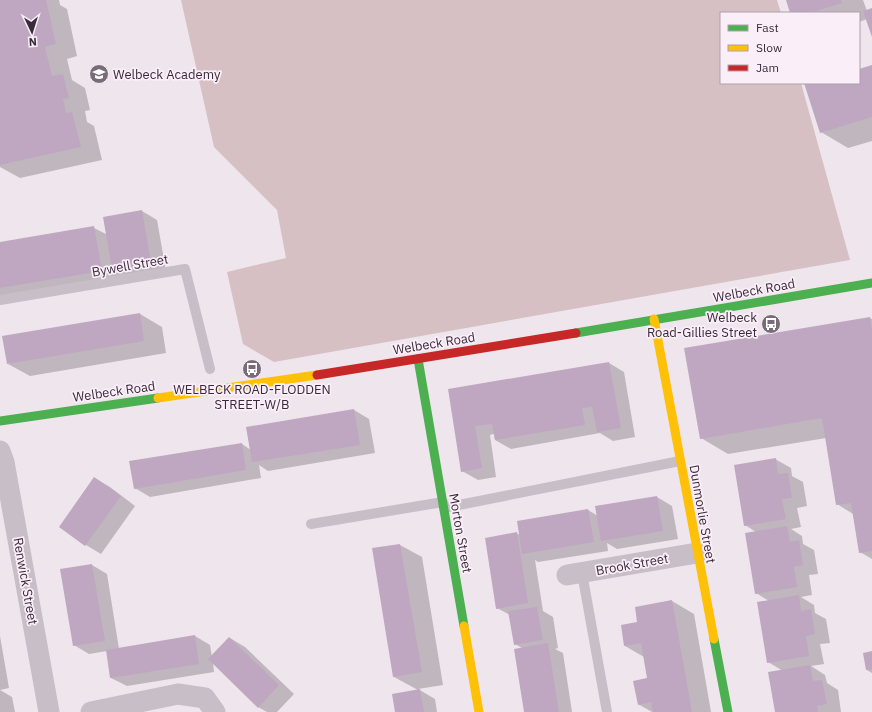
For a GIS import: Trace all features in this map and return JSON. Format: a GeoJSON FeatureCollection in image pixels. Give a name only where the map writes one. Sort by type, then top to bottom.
{"type":"FeatureCollection","features":[{"type":"Feature","properties":{"kind":"main road","name":"Welbeck Road"},"geometry":{"type":"LineString","coordinates":[[0,421],[418,359],[872,283]]}},
{"type":"Feature","properties":{"kind":"main road","name":"Dunmorlie Street"},"geometry":{"type":"LineString","coordinates":[[654,319],[728,712]]}},
{"type":"Feature","properties":{"kind":"main road","name":"Morton Street"},"geometry":{"type":"LineString","coordinates":[[418,359],[479,712]]}},
{"type":"Feature","properties":{"kind":"street","name":"Renwick Street"},"geometry":{"type":"LineString","coordinates":[[0,451],[4,462],[50,712]]}},
{"type":"Feature","properties":{"kind":"street","name":"Brook Street"},"geometry":{"type":"LineString","coordinates":[[575,574],[697,553]]}},
{"type":"Feature","properties":{"kind":"street"},"geometry":{"type":"LineString","coordinates":[[91,712],[178,694],[205,698],[215,712]]}},
{"type":"Feature","properties":{"kind":"lane","name":"Bywell Street"},"geometry":{"type":"LineString","coordinates":[[0,300],[185,269],[210,369]]}},
{"type":"Feature","properties":{"kind":"lane"},"geometry":{"type":"LineString","coordinates":[[311,524],[443,505],[680,461]]}},
{"type":"Feature","properties":{"kind":"lane"},"geometry":{"type":"LineString","coordinates":[[575,574],[607,712]]}},
{"type":"Feature","properties":{"kind":"shaded area"},"geometry":{"type":"Polygon","coordinates":[[[181,0],[777,0],[781,12],[720,12],[720,84],[801,84],[850,260],[274,362],[243,344],[227,272],[286,258],[277,210],[214,147],[181,0]]]}},
{"type":"Feature","properties":{"kind":"building"},"geometry":{"type":"Polygon","coordinates":[[[0,0],[46,0],[56,44],[45,47],[52,76],[63,74],[69,98],[63,99],[66,113],[72,112],[81,147],[0,165],[0,0]]]}},
{"type":"Feature","properties":{"kind":"building"},"geometry":{"type":"Polygon","coordinates":[[[786,0],[841,0],[842,3],[812,12],[790,12],[786,0]]]}},
{"type":"Feature","properties":{"kind":"building"},"geometry":{"type":"Polygon","coordinates":[[[872,8],[872,37],[863,11],[872,8]]]}},
{"type":"Feature","properties":{"kind":"building"},"geometry":{"type":"Polygon","coordinates":[[[872,65],[872,117],[820,133],[804,84],[860,84],[860,69],[872,65]]]}},
{"type":"Feature","properties":{"kind":"building"},"geometry":{"type":"Polygon","coordinates":[[[142,210],[151,263],[112,269],[103,217],[142,210]]]}},
{"type":"Feature","properties":{"kind":"building"},"geometry":{"type":"Polygon","coordinates":[[[94,226],[102,271],[0,288],[0,242],[94,226]]]}},
{"type":"Feature","properties":{"kind":"building"},"geometry":{"type":"Polygon","coordinates":[[[140,313],[144,341],[7,364],[2,336],[140,313]]]}},
{"type":"Feature","properties":{"kind":"building"},"geometry":{"type":"Polygon","coordinates":[[[870,317],[872,331],[872,551],[859,553],[851,503],[836,505],[822,418],[700,439],[684,348],[870,317]]]}},
{"type":"Feature","properties":{"kind":"building"},"geometry":{"type":"Polygon","coordinates":[[[609,362],[621,428],[597,432],[592,407],[582,408],[585,425],[495,440],[492,424],[475,426],[482,468],[461,472],[448,389],[609,362]]]}},
{"type":"Feature","properties":{"kind":"building"},"geometry":{"type":"Polygon","coordinates":[[[354,409],[360,445],[252,462],[246,427],[354,409]]]}},
{"type":"Feature","properties":{"kind":"building"},"geometry":{"type":"Polygon","coordinates":[[[242,443],[246,470],[134,489],[129,461],[242,443]]]}},
{"type":"Feature","properties":{"kind":"building"},"geometry":{"type":"Polygon","coordinates":[[[776,458],[778,474],[788,473],[792,498],[782,499],[786,519],[744,526],[734,465],[776,458]]]}},
{"type":"Feature","properties":{"kind":"building"},"geometry":{"type":"Polygon","coordinates":[[[94,477],[121,496],[85,546],[59,527],[94,477]]]}},
{"type":"Feature","properties":{"kind":"building"},"geometry":{"type":"Polygon","coordinates":[[[657,496],[663,531],[601,541],[595,506],[657,496]]]}},
{"type":"Feature","properties":{"kind":"building"},"geometry":{"type":"Polygon","coordinates":[[[588,509],[594,542],[522,554],[517,521],[588,509]]]}},
{"type":"Feature","properties":{"kind":"building"},"geometry":{"type":"Polygon","coordinates":[[[787,526],[790,542],[799,540],[803,565],[794,567],[797,587],[755,594],[745,533],[787,526]]]}},
{"type":"Feature","properties":{"kind":"building"},"geometry":{"type":"Polygon","coordinates":[[[517,532],[528,603],[496,609],[485,538],[517,532]]]}},
{"type":"Feature","properties":{"kind":"building"},"geometry":{"type":"Polygon","coordinates":[[[400,544],[422,672],[393,677],[372,548],[400,544]]]}},
{"type":"Feature","properties":{"kind":"building"},"geometry":{"type":"Polygon","coordinates":[[[92,564],[105,641],[73,646],[60,569],[92,564]]]}},
{"type":"Feature","properties":{"kind":"building"},"geometry":{"type":"Polygon","coordinates":[[[799,595],[801,611],[811,609],[815,634],[806,636],[809,656],[767,663],[757,602],[799,595]]]}},
{"type":"Feature","properties":{"kind":"building"},"geometry":{"type":"Polygon","coordinates":[[[672,600],[692,712],[653,712],[651,702],[638,705],[633,681],[647,678],[641,643],[624,646],[621,625],[637,622],[635,607],[672,600]]]}},
{"type":"Feature","properties":{"kind":"building"},"geometry":{"type":"Polygon","coordinates":[[[537,607],[543,640],[514,645],[508,611],[537,607]]]}},
{"type":"Feature","properties":{"kind":"building"},"geometry":{"type":"Polygon","coordinates":[[[195,635],[199,664],[110,678],[106,650],[195,635]]]}},
{"type":"Feature","properties":{"kind":"building"},"geometry":{"type":"Polygon","coordinates":[[[229,637],[279,685],[258,708],[208,659],[229,637]]]}},
{"type":"Feature","properties":{"kind":"building"},"geometry":{"type":"Polygon","coordinates":[[[548,643],[559,712],[524,712],[514,649],[548,643]]]}},
{"type":"Feature","properties":{"kind":"building"},"geometry":{"type":"Polygon","coordinates":[[[872,651],[872,669],[866,670],[863,653],[872,651]]]}},
{"type":"Feature","properties":{"kind":"building"},"geometry":{"type":"Polygon","coordinates":[[[810,665],[813,681],[822,680],[827,704],[817,706],[818,712],[775,712],[768,672],[810,665]]]}},
{"type":"Feature","properties":{"kind":"building"},"geometry":{"type":"Polygon","coordinates":[[[420,689],[424,712],[395,712],[392,694],[420,689]]]}},
{"type":"Feature","properties":{"kind":"traffic: fast"},"geometry":{"type":"LineString","coordinates":[[576,333],[872,283]]}},
{"type":"Feature","properties":{"kind":"traffic: fast"},"geometry":{"type":"LineString","coordinates":[[418,359],[464,626]]}},
{"type":"Feature","properties":{"kind":"traffic: fast"},"geometry":{"type":"LineString","coordinates":[[0,421],[158,398]]}},
{"type":"Feature","properties":{"kind":"traffic: fast"},"geometry":{"type":"LineString","coordinates":[[714,639],[728,712]]}},
{"type":"Feature","properties":{"kind":"traffic: slow"},"geometry":{"type":"LineString","coordinates":[[654,319],[714,639]]}},
{"type":"Feature","properties":{"kind":"traffic: slow"},"geometry":{"type":"LineString","coordinates":[[158,398],[317,375]]}},
{"type":"Feature","properties":{"kind":"traffic: slow"},"geometry":{"type":"LineString","coordinates":[[464,626],[479,712]]}},
{"type":"Feature","properties":{"kind":"traffic: jam"},"geometry":{"type":"LineString","coordinates":[[317,375],[576,333]]}},
{"type":"Feature","properties":{"kind":"place","name":"Welbeck Academy"},"geometry":{"type":"Point","coordinates":[99,74]}},
{"type":"Feature","properties":{"kind":"place","name":"Welbeck Road-Gillies Street"},"geometry":{"type":"Point","coordinates":[771,324]}},
{"type":"Feature","properties":{"kind":"place","name":"WELBECK ROAD-FLODDEN STREET-W/B"},"geometry":{"type":"Point","coordinates":[252,369]}}]}
